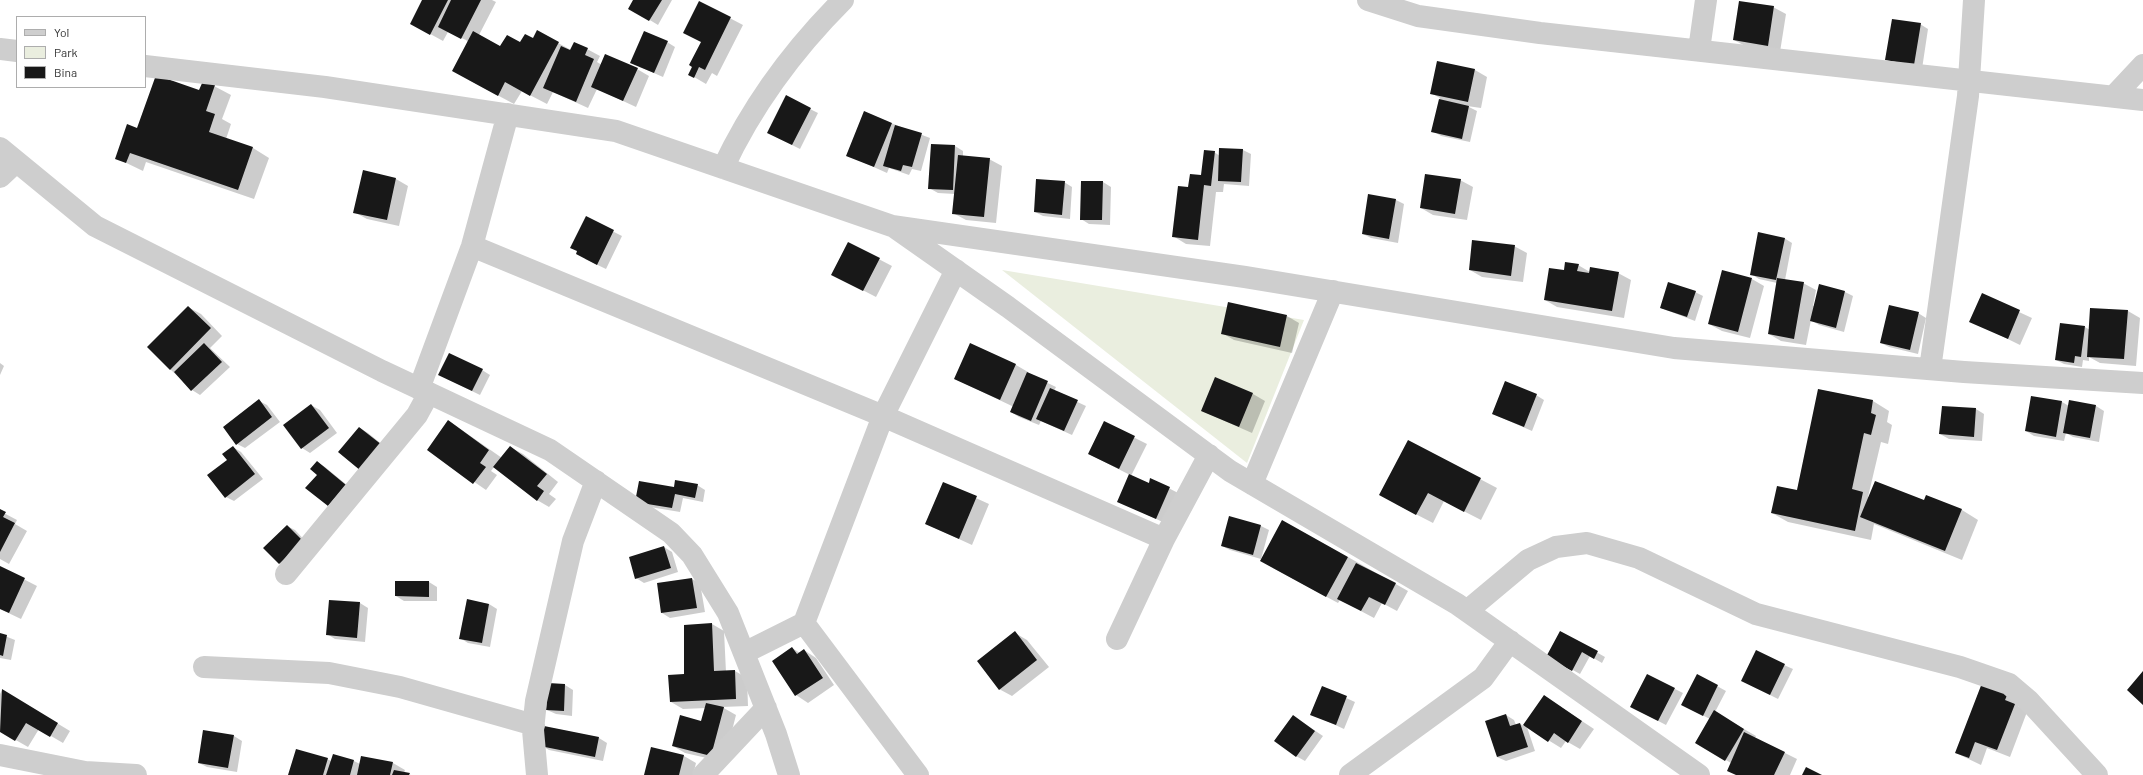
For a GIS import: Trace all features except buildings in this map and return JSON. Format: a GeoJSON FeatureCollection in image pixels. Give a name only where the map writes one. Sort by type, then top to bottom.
{"type":"FeatureCollection","features":[{"type":"Feature","properties":{"kind":"street"},"geometry":{"type":"LineString","coordinates":[[723,168],[735,143],[777,77],[815,29],[842,0]]}},
{"type":"Feature","properties":{"kind":"street"},"geometry":{"type":"LineString","coordinates":[[1368,0],[1418,16],[1540,33],[1969,82],[2143,100]]}},
{"type":"Feature","properties":{"kind":"street"},"geometry":{"type":"LineString","coordinates":[[1699,50],[1706,0]]}},
{"type":"Feature","properties":{"kind":"street"},"geometry":{"type":"LineString","coordinates":[[1930,369],[1969,82],[1974,0]]}},
{"type":"Feature","properties":{"kind":"street"},"geometry":{"type":"LineString","coordinates":[[0,49],[16,51]]}},
{"type":"Feature","properties":{"kind":"street"},"geometry":{"type":"LineString","coordinates":[[2114,96],[2143,65]]}},
{"type":"Feature","properties":{"kind":"street"},"geometry":{"type":"LineString","coordinates":[[146,66],[326,87],[616,131],[892,226],[1245,277],[1674,348],[1930,369],[2143,382]]}},
{"type":"Feature","properties":{"kind":"street"},"geometry":{"type":"LineString","coordinates":[[286,574],[417,415],[472,246],[508,114]]}},
{"type":"Feature","properties":{"kind":"street"},"geometry":{"type":"LineString","coordinates":[[0,176],[8,155],[94,226],[424,391],[550,450],[671,533],[692,555],[728,613],[766,708],[789,775]]}},
{"type":"Feature","properties":{"kind":"street"},"geometry":{"type":"LineString","coordinates":[[892,226],[956,270],[1209,456],[1252,484],[1467,611],[1699,775]]}},
{"type":"Feature","properties":{"kind":"street"},"geometry":{"type":"LineString","coordinates":[[472,246],[883,416],[1164,539]]}},
{"type":"Feature","properties":{"kind":"street"},"geometry":{"type":"LineString","coordinates":[[744,653],[804,623],[883,416],[956,270]]}},
{"type":"Feature","properties":{"kind":"street"},"geometry":{"type":"LineString","coordinates":[[1252,484],[1333,292]]}},
{"type":"Feature","properties":{"kind":"street"},"geometry":{"type":"LineString","coordinates":[[1117,639],[1164,539],[1209,456]]}},
{"type":"Feature","properties":{"kind":"street"},"geometry":{"type":"LineString","coordinates":[[537,775],[534,725],[536,701],[573,541],[596,481]]}},
{"type":"Feature","properties":{"kind":"street"},"geometry":{"type":"LineString","coordinates":[[1467,611],[1528,560],[1556,547],[1586,543],[1639,558],[1756,614],[1960,667],[2009,684],[2029,701],[2097,775]]}},
{"type":"Feature","properties":{"kind":"street"},"geometry":{"type":"LineString","coordinates":[[804,623],[918,775]]}},
{"type":"Feature","properties":{"kind":"street"},"geometry":{"type":"LineString","coordinates":[[1350,775],[1483,678],[1510,641]]}},
{"type":"Feature","properties":{"kind":"street"},"geometry":{"type":"LineString","coordinates":[[204,667],[329,673],[400,686],[534,725]]}},
{"type":"Feature","properties":{"kind":"street"},"geometry":{"type":"LineString","coordinates":[[703,775],[766,708]]}},
{"type":"Feature","properties":{"kind":"street"},"geometry":{"type":"LineString","coordinates":[[0,755],[85,772],[136,775]]}},
{"type":"Feature","properties":{"kind":"green space"},"geometry":{"type":"Polygon","coordinates":[[[1002,270],[1304,320],[1247,463],[1002,270]]]}}]}
